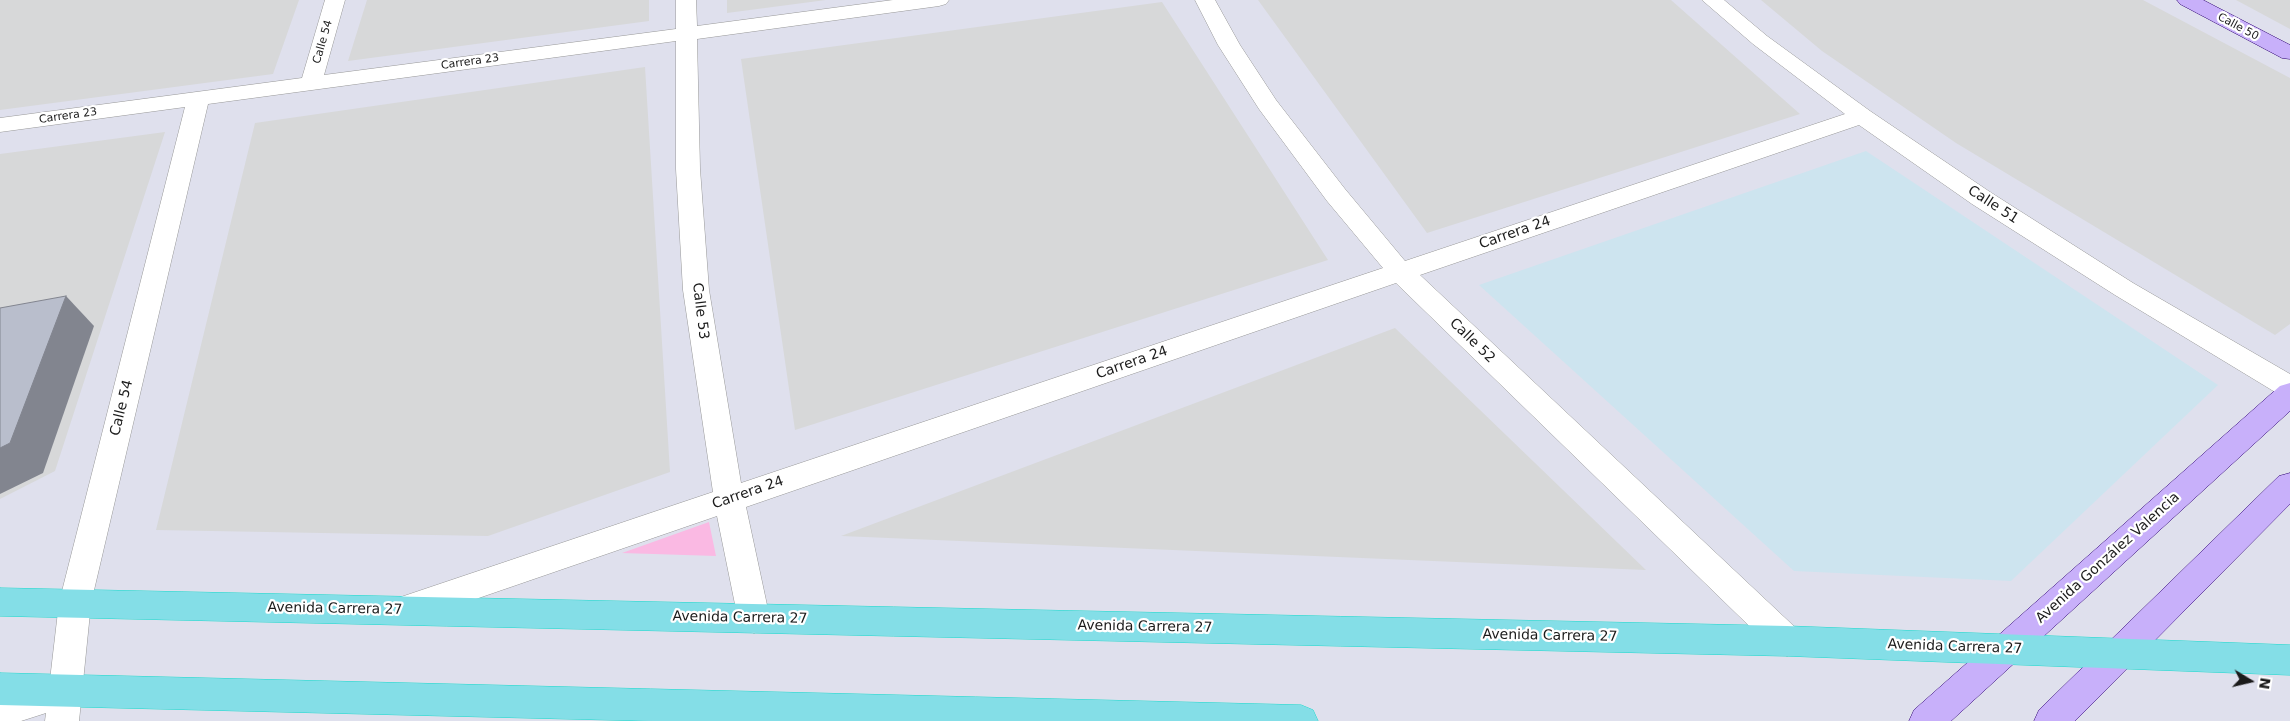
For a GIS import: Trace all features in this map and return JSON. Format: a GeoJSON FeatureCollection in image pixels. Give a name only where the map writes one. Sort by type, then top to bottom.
{"type":"FeatureCollection","features":[{"type":"Feature","properties":{"kind":"highway","name":"Avenida Carrera 27"},"geometry":{"type":"LineString","coordinates":[[0,602],[1788,641],[2290,660]]}},
{"type":"Feature","properties":{"kind":"highway"},"geometry":{"type":"LineString","coordinates":[[0,689],[63,706],[1301,721]]}},
{"type":"Feature","properties":{"kind":"street","name":"Calle 54"},"geometry":{"type":"LineString","coordinates":[[310,84],[334,0]]}},
{"type":"Feature","properties":{"kind":"street","name":"Calle 53"},"geometry":{"type":"LineString","coordinates":[[686,0],[688,169],[696,290],[729,500],[754,618]]}},
{"type":"Feature","properties":{"kind":"street","name":"Carrera 23"},"geometry":{"type":"LineString","coordinates":[[0,125],[939,0]]}},
{"type":"Feature","properties":{"kind":"street","name":"Calle 52"},"geometry":{"type":"LineString","coordinates":[[1205,0],[1230,45],[1267,104],[1336,195],[1400,272],[1788,641]]}},
{"type":"Feature","properties":{"kind":"street","name":"Calle 51"},"geometry":{"type":"LineString","coordinates":[[1712,0],[1760,40],[1862,116],[1981,198],[2124,289],[2290,386]]}},
{"type":"Feature","properties":{"kind":"street","name":"Calle 50"},"geometry":{"type":"LineString","coordinates":[[2187,0],[2290,53]]}},
{"type":"Feature","properties":{"kind":"street","name":"Calle 54"},"geometry":{"type":"LineString","coordinates":[[63,706],[75,603],[198,99]]}},
{"type":"Feature","properties":{"kind":"street","name":"Carrera 24"},"geometry":{"type":"LineString","coordinates":[[402,610],[1862,116]]}},
{"type":"Feature","properties":{"kind":"street","name":"Avenida González Valencia"},"geometry":{"type":"LineString","coordinates":[[1926,721],[2290,394]]}},
{"type":"Feature","properties":{"kind":"street"},"geometry":{"type":"LineString","coordinates":[[2051,721],[2122,654],[2290,485]]}},
{"type":"Feature","properties":{"kind":"street"},"geometry":{"type":"LineString","coordinates":[[0,712],[63,706]]}},
{"type":"Feature","properties":{"kind":"shaded area"},"geometry":{"type":"Polygon","coordinates":[[[0,0],[299,0],[273,74],[0,110],[0,0]]]}},
{"type":"Feature","properties":{"kind":"shaded area"},"geometry":{"type":"Polygon","coordinates":[[[367,0],[649,0],[649,21],[348,61],[367,0]]]}},
{"type":"Feature","properties":{"kind":"shaded area"},"geometry":{"type":"Polygon","coordinates":[[[727,0],[826,0],[727,13],[727,0]]]}},
{"type":"Feature","properties":{"kind":"shaded area"},"geometry":{"type":"Polygon","coordinates":[[[1258,0],[1671,0],[1800,114],[1427,233],[1258,0]]]}},
{"type":"Feature","properties":{"kind":"shaded area"},"geometry":{"type":"Polygon","coordinates":[[[1761,0],[2143,0],[2290,78],[2290,324],[2275,335],[1956,143],[1822,51],[1761,0]]]}},
{"type":"Feature","properties":{"kind":"shaded area"},"geometry":{"type":"Polygon","coordinates":[[[2236,0],[2290,0],[2290,29],[2236,0]]]}},
{"type":"Feature","properties":{"kind":"shaded area"},"geometry":{"type":"Polygon","coordinates":[[[1162,2],[1328,260],[795,430],[741,59],[1162,2]]]}},
{"type":"Feature","properties":{"kind":"shaded area"},"geometry":{"type":"Polygon","coordinates":[[[645,67],[670,472],[488,536],[156,530],[255,123],[645,67]]]}},
{"type":"Feature","properties":{"kind":"shaded area"},"geometry":{"type":"Polygon","coordinates":[[[165,132],[55,471],[0,499],[0,154],[165,132]]]}},
{"type":"Feature","properties":{"kind":"shaded area"},"geometry":{"type":"Polygon","coordinates":[[[1866,151],[2218,385],[2011,581],[1794,571],[1479,285],[1866,151]]]}},
{"type":"Feature","properties":{"kind":"shaded area"},"geometry":{"type":"Polygon","coordinates":[[[1395,328],[1646,570],[841,536],[1395,328]]]}},
{"type":"Feature","properties":{"kind":"shaded area"},"geometry":{"type":"Polygon","coordinates":[[[709,522],[716,556],[622,553],[709,522]]]}},
{"type":"Feature","properties":{"kind":"building"},"geometry":{"type":"Polygon","coordinates":[[[66,296],[10,443],[0,448],[0,308],[66,296]]]}}]}
